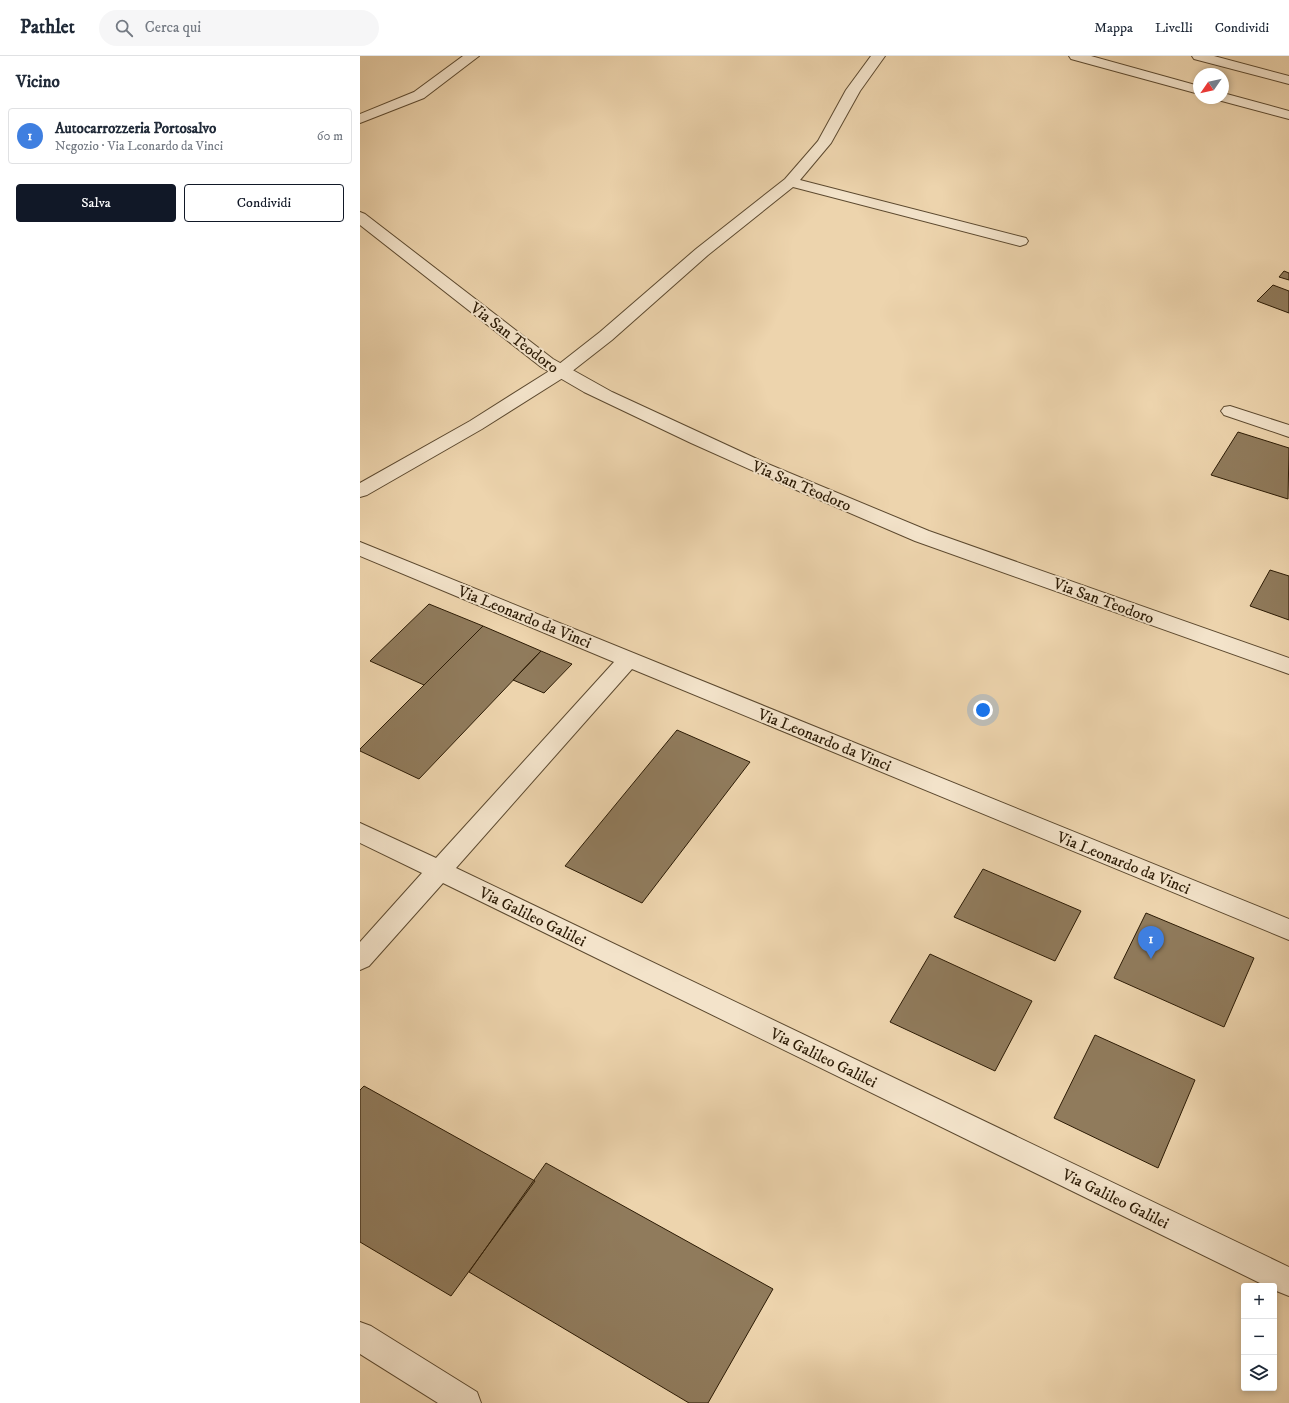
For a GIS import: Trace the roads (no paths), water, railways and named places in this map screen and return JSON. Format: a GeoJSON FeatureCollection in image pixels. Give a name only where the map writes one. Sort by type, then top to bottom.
{"type":"FeatureCollection","features":[{"type":"Feature","properties":{"kind":"street"},"geometry":{"type":"LineString","coordinates":[[360,120],[419,95],[472,56]]}},
{"type":"Feature","properties":{"kind":"street"},"geometry":{"type":"LineString","coordinates":[[360,491],[476,425],[560,372],[606,336],[702,252],[790,182],[824,143],[853,90],[878,56]]}},
{"type":"Feature","properties":{"kind":"street"},"geometry":{"type":"LineString","coordinates":[[1076,56],[1193,88]]}},
{"type":"Feature","properties":{"kind":"street"},"geometry":{"type":"LineString","coordinates":[[1199,56],[1289,80]]}},
{"type":"Feature","properties":{"kind":"street"},"geometry":{"type":"LineString","coordinates":[[1229,99],[1289,115]]}},
{"type":"Feature","properties":{"kind":"street"},"geometry":{"type":"LineString","coordinates":[[790,182],[1020,241]]}},
{"type":"Feature","properties":{"kind":"street","name":"Via San Teodoro"},"geometry":{"type":"LineString","coordinates":[[360,217],[560,372],[729,454],[922,536],[1289,666]]}},
{"type":"Feature","properties":{"kind":"street"},"geometry":{"type":"LineString","coordinates":[[1230,411],[1289,431]]}},
{"type":"Feature","properties":{"kind":"street","name":"Via Leonardo da Vinci"},"geometry":{"type":"LineString","coordinates":[[360,549],[1289,930]]}},
{"type":"Feature","properties":{"kind":"street"},"geometry":{"type":"LineString","coordinates":[[360,959],[629,659]]}},
{"type":"Feature","properties":{"kind":"street","name":"Via Galileo Galilei"},"geometry":{"type":"LineString","coordinates":[[360,832],[1289,1282]]}},
{"type":"Feature","properties":{"kind":"street"},"geometry":{"type":"LineString","coordinates":[[360,1337],[466,1403]]}},
{"type":"Feature","properties":{"kind":"place","name":"Autocarrozzeria Portosalvo"},"geometry":{"type":"Point","coordinates":[1151,959]}}]}
